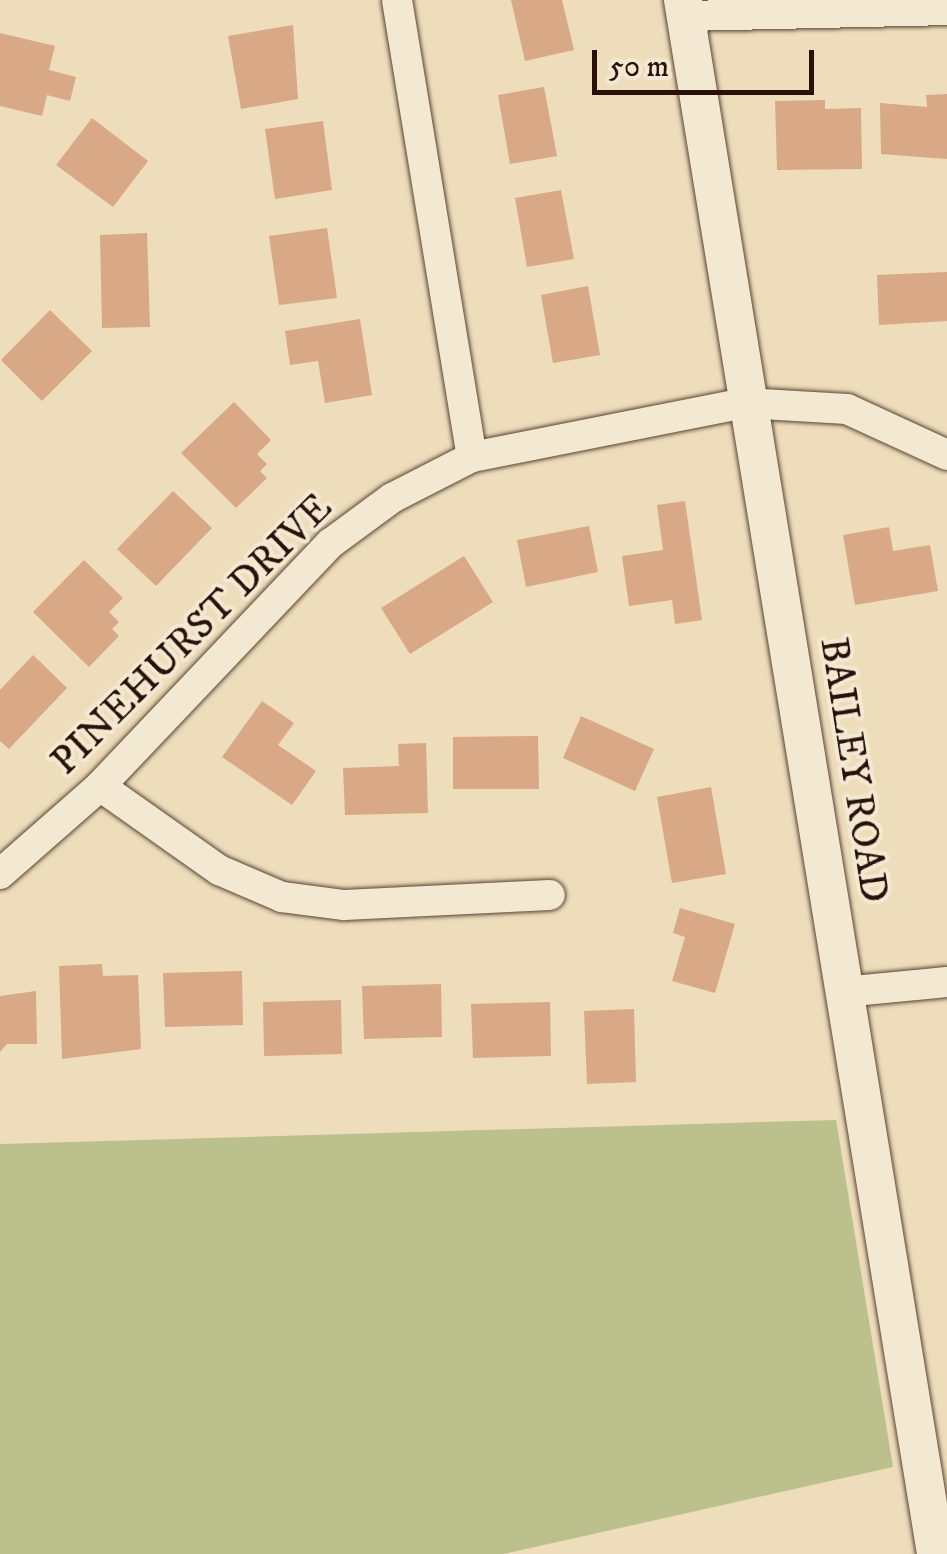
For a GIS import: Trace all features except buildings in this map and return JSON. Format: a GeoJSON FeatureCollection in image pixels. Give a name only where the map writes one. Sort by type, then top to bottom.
{"type":"FeatureCollection","features":[{"type":"Feature","properties":{"kind":"street"},"geometry":{"type":"LineString","coordinates":[[397,0],[472,457]]}},
{"type":"Feature","properties":{"kind":"street"},"geometry":{"type":"LineString","coordinates":[[685,8],[947,10]]}},
{"type":"Feature","properties":{"kind":"street","name":"BAILEY ROAD"},"geometry":{"type":"LineString","coordinates":[[685,8],[745,403],[936,1554]]}},
{"type":"Feature","properties":{"kind":"street","name":"PINEHURST DRIVE"},"geometry":{"type":"LineString","coordinates":[[0,874],[100,786],[331,543],[392,498],[472,457],[745,403],[847,409],[947,455]]}},
{"type":"Feature","properties":{"kind":"street"},"geometry":{"type":"LineString","coordinates":[[100,786],[219,870],[282,897],[344,904],[550,895]]}},
{"type":"Feature","properties":{"kind":"street"},"geometry":{"type":"LineString","coordinates":[[843,992],[947,982]]}},
{"type":"Feature","properties":{"kind":"green space"},"geometry":{"type":"Polygon","coordinates":[[[836,1120],[893,1467],[504,1554],[0,1554],[0,1144],[836,1120]]]}}]}
